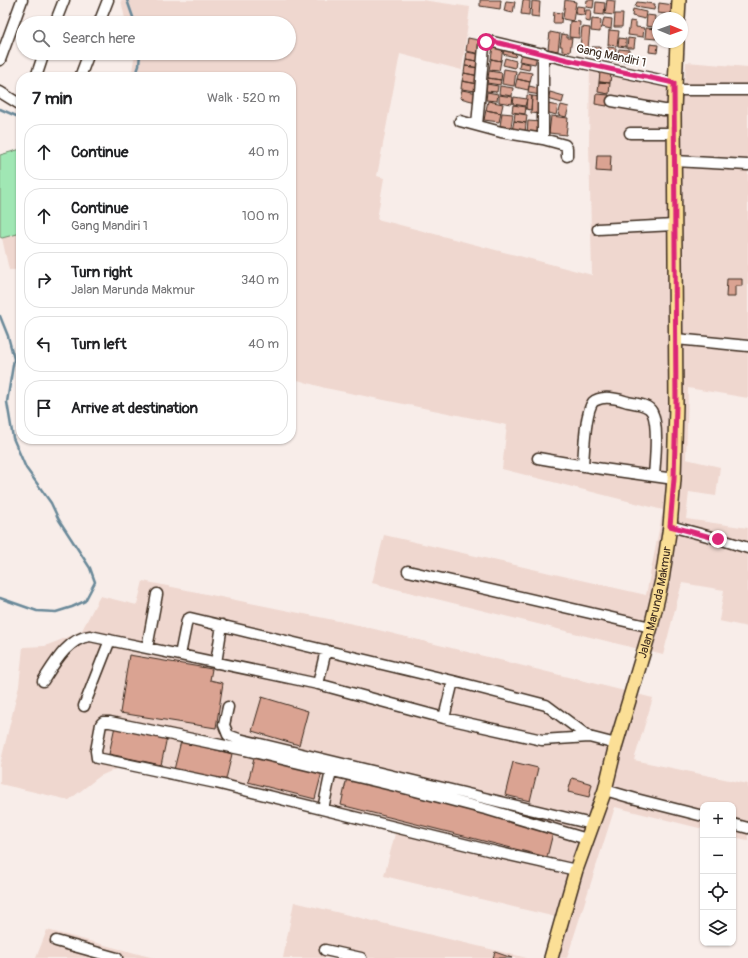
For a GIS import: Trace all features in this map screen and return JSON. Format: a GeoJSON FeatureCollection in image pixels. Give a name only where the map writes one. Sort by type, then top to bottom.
{"type":"FeatureCollection","features":[{"type":"Feature","properties":{"kind":"main road"},"geometry":{"type":"LineString","coordinates":[[678,0],[678,12]]}},
{"type":"Feature","properties":{"kind":"main road","name":"Jalan Marunda Makmur"},"geometry":{"type":"LineString","coordinates":[[550,958],[576,870],[605,790],[616,744],[651,627],[662,580],[670,526],[674,479],[676,339],[674,86],[677,48]]}},
{"type":"Feature","properties":{"kind":"street"},"geometry":{"type":"LineString","coordinates":[[16,16],[22,0]]}},
{"type":"Feature","properties":{"kind":"street"},"geometry":{"type":"LineString","coordinates":[[58,16],[64,0]]}},
{"type":"Feature","properties":{"kind":"street"},"geometry":{"type":"LineString","coordinates":[[102,16],[108,0]]}},
{"type":"Feature","properties":{"kind":"street"},"geometry":{"type":"LineString","coordinates":[[0,60],[16,16]]}},
{"type":"Feature","properties":{"kind":"street","name":"Gang Mandiri 1"},"geometry":{"type":"LineString","coordinates":[[477,125],[485,42],[490,41],[674,86],[748,90]]}},
{"type":"Feature","properties":{"kind":"street"},"geometry":{"type":"LineString","coordinates":[[543,53],[543,139]]}},
{"type":"Feature","properties":{"kind":"street"},"geometry":{"type":"LineString","coordinates":[[38,72],[42,60]]}},
{"type":"Feature","properties":{"kind":"street"},"geometry":{"type":"LineString","coordinates":[[82,72],[86,60]]}},
{"type":"Feature","properties":{"kind":"street"},"geometry":{"type":"LineString","coordinates":[[0,92],[16,102]]}},
{"type":"Feature","properties":{"kind":"street"},"geometry":{"type":"LineString","coordinates":[[612,101],[664,110],[674,110]]}},
{"type":"Feature","properties":{"kind":"street"},"geometry":{"type":"LineString","coordinates":[[460,121],[501,132],[565,144],[567,147],[567,156]]}},
{"type":"Feature","properties":{"kind":"street"},"geometry":{"type":"LineString","coordinates":[[630,133],[674,133]]}},
{"type":"Feature","properties":{"kind":"street"},"geometry":{"type":"LineString","coordinates":[[674,161],[748,165]]}},
{"type":"Feature","properties":{"kind":"street"},"geometry":{"type":"LineString","coordinates":[[598,229],[674,225]]}},
{"type":"Feature","properties":{"kind":"street"},"geometry":{"type":"LineString","coordinates":[[676,339],[748,346]]}},
{"type":"Feature","properties":{"kind":"street"},"geometry":{"type":"LineString","coordinates":[[583,465],[584,439],[590,409],[593,402],[605,398],[612,398],[648,407],[652,412],[655,423],[654,476]]}},
{"type":"Feature","properties":{"kind":"street"},"geometry":{"type":"LineString","coordinates":[[538,458],[674,479]]}},
{"type":"Feature","properties":{"kind":"street"},"geometry":{"type":"LineString","coordinates":[[670,526],[748,548]]}},
{"type":"Feature","properties":{"kind":"street"},"geometry":{"type":"LineString","coordinates":[[408,571],[651,627]]}},
{"type":"Feature","properties":{"kind":"street"},"geometry":{"type":"LineString","coordinates":[[147,648],[157,594]]}},
{"type":"Feature","properties":{"kind":"street"},"geometry":{"type":"LineString","coordinates":[[180,655],[188,618],[453,680],[546,705],[589,737]]}},
{"type":"Feature","properties":{"kind":"street"},"geometry":{"type":"LineString","coordinates":[[216,663],[222,625]]}},
{"type":"Feature","properties":{"kind":"street"},"geometry":{"type":"LineString","coordinates":[[43,681],[60,655],[83,636],[90,636],[318,684],[444,718],[542,740],[589,737],[616,744]]}},
{"type":"Feature","properties":{"kind":"street"},"geometry":{"type":"LineString","coordinates":[[84,706],[110,640]]}},
{"type":"Feature","properties":{"kind":"street"},"geometry":{"type":"LineString","coordinates":[[318,684],[326,650]]}},
{"type":"Feature","properties":{"kind":"street"},"geometry":{"type":"LineString","coordinates":[[444,718],[453,680]]}},
{"type":"Feature","properties":{"kind":"street"},"geometry":{"type":"LineString","coordinates":[[228,708],[224,725],[228,735],[239,739],[592,824]]}},
{"type":"Feature","properties":{"kind":"street"},"geometry":{"type":"LineString","coordinates":[[576,870],[496,852],[216,783],[97,758],[96,751],[101,724],[103,722],[110,722],[245,750],[489,810],[587,839]]}},
{"type":"Feature","properties":{"kind":"street"},"geometry":{"type":"LineString","coordinates":[[323,809],[331,771]]}},
{"type":"Feature","properties":{"kind":"street"},"geometry":{"type":"LineString","coordinates":[[605,790],[700,815]]}},
{"type":"Feature","properties":{"kind":"street"},"geometry":{"type":"LineString","coordinates":[[736,825],[748,828]]}},
{"type":"Feature","properties":{"kind":"street"},"geometry":{"type":"LineString","coordinates":[[56,941],[118,958]]}},
{"type":"Feature","properties":{"kind":"street"},"geometry":{"type":"LineString","coordinates":[[326,950],[361,958]]}},
{"type":"Feature","properties":{"kind":"shaded area"},"geometry":{"type":"Polygon","coordinates":[[[121,0],[422,0],[470,7],[462,70],[400,54],[377,176],[384,178],[377,219],[592,275],[589,143],[590,64],[684,84],[686,62],[748,67],[748,398],[688,388],[686,459],[720,467],[716,496],[689,492],[686,519],[748,528],[748,627],[719,621],[724,590],[682,583],[663,655],[372,583],[384,535],[646,595],[663,510],[502,469],[507,425],[325,388],[296,379],[296,72],[132,72],[134,60],[296,60],[296,16],[124,16],[121,0]]]}},
{"type":"Feature","properties":{"kind":"shaded area"},"geometry":{"type":"Polygon","coordinates":[[[16,234],[16,270],[9,270],[2,238],[16,234]]]}},
{"type":"Feature","properties":{"kind":"shaded area"},"geometry":{"type":"Polygon","coordinates":[[[143,581],[358,625],[653,698],[634,760],[748,784],[748,840],[736,838],[736,802],[700,802],[700,828],[615,807],[567,958],[547,958],[560,918],[384,876],[396,830],[264,796],[118,768],[100,776],[69,800],[0,784],[0,765],[19,686],[23,647],[45,646],[81,632],[100,596],[137,605],[143,581]]]}},
{"type":"Feature","properties":{"kind":"shaded area"},"geometry":{"type":"Polygon","coordinates":[[[294,902],[527,958],[283,958],[294,902]]]}},
{"type":"Feature","properties":{"kind":"shaded area"},"geometry":{"type":"Polygon","coordinates":[[[47,930],[154,958],[36,958],[47,930]]]}},
{"type":"Feature","properties":{"kind":"green space"},"geometry":{"type":"Polygon","coordinates":[[[16,150],[16,234],[2,238],[0,237],[0,155],[16,150]]]}},
{"type":"Feature","properties":{"kind":"building"},"geometry":{"type":"Polygon","coordinates":[[[480,0],[501,0],[500,9],[480,6],[480,0]]]}},
{"type":"Feature","properties":{"kind":"building"},"geometry":{"type":"Polygon","coordinates":[[[523,0],[530,1],[529,15],[521,14],[523,0]]]}},
{"type":"Feature","properties":{"kind":"building"},"geometry":{"type":"Polygon","coordinates":[[[565,0],[576,2],[573,21],[563,19],[565,0]]]}},
{"type":"Feature","properties":{"kind":"building"},"geometry":{"type":"Polygon","coordinates":[[[587,0],[594,0],[593,8],[586,7],[587,0]]]}},
{"type":"Feature","properties":{"kind":"building"},"geometry":{"type":"Polygon","coordinates":[[[607,0],[615,1],[614,15],[605,14],[607,0]]]}},
{"type":"Feature","properties":{"kind":"building"},"geometry":{"type":"Polygon","coordinates":[[[506,1],[515,2],[513,13],[504,11],[506,1]]]}},
{"type":"Feature","properties":{"kind":"building"},"geometry":{"type":"Polygon","coordinates":[[[532,1],[540,2],[539,17],[531,16],[532,1]]]}},
{"type":"Feature","properties":{"kind":"building"},"geometry":{"type":"Polygon","coordinates":[[[596,2],[605,3],[604,15],[595,14],[596,2]]]}},
{"type":"Feature","properties":{"kind":"building"},"geometry":{"type":"Polygon","coordinates":[[[637,2],[655,4],[654,10],[635,7],[637,2]]]}},
{"type":"Feature","properties":{"kind":"building"},"geometry":{"type":"Polygon","coordinates":[[[659,3],[674,5],[673,12],[658,12],[659,3]]]}},
{"type":"Feature","properties":{"kind":"building"},"geometry":{"type":"Polygon","coordinates":[[[577,6],[585,7],[584,15],[575,14],[577,6]]]}},
{"type":"Feature","properties":{"kind":"building"},"geometry":{"type":"Polygon","coordinates":[[[633,9],[646,12],[645,19],[632,16],[633,9]]]}},
{"type":"Feature","properties":{"kind":"building"},"geometry":{"type":"Polygon","coordinates":[[[586,10],[591,10],[590,22],[585,21],[586,10]]]}},
{"type":"Feature","properties":{"kind":"building"},"geometry":{"type":"Polygon","coordinates":[[[554,12],[562,13],[561,23],[553,23],[554,12]]]}},
{"type":"Feature","properties":{"kind":"building"},"geometry":{"type":"Polygon","coordinates":[[[615,14],[623,14],[622,27],[614,27],[615,14]]]}},
{"type":"Feature","properties":{"kind":"building"},"geometry":{"type":"Polygon","coordinates":[[[647,15],[652,16],[652,27],[646,26],[647,15]]]}},
{"type":"Feature","properties":{"kind":"building"},"geometry":{"type":"Polygon","coordinates":[[[604,18],[612,19],[611,29],[602,27],[604,18]]]}},
{"type":"Feature","properties":{"kind":"building"},"geometry":{"type":"Polygon","coordinates":[[[592,19],[601,20],[600,32],[591,31],[592,19]]]}},
{"type":"Feature","properties":{"kind":"building"},"geometry":{"type":"Polygon","coordinates":[[[570,21],[580,22],[579,38],[569,37],[570,21]]]}},
{"type":"Feature","properties":{"kind":"building"},"geometry":{"type":"Polygon","coordinates":[[[630,21],[636,22],[636,27],[644,28],[643,37],[628,35],[630,21]]]}},
{"type":"Feature","properties":{"kind":"building"},"geometry":{"type":"Polygon","coordinates":[[[582,27],[590,28],[588,49],[580,48],[582,27]]]}},
{"type":"Feature","properties":{"kind":"building"},"geometry":{"type":"Polygon","coordinates":[[[646,28],[652,29],[652,39],[645,38],[646,28]]]}},
{"type":"Feature","properties":{"kind":"building"},"geometry":{"type":"Polygon","coordinates":[[[609,30],[619,31],[617,46],[608,45],[609,30]]]}},
{"type":"Feature","properties":{"kind":"building"},"geometry":{"type":"Polygon","coordinates":[[[550,32],[560,34],[558,51],[548,49],[550,32]]]}},
{"type":"Feature","properties":{"kind":"building"},"geometry":{"type":"Polygon","coordinates":[[[562,34],[567,35],[567,38],[572,38],[570,52],[562,51],[562,46],[560,46],[562,34]]]}},
{"type":"Feature","properties":{"kind":"building"},"geometry":{"type":"Polygon","coordinates":[[[468,38],[483,41],[481,54],[466,51],[468,38]]]}},
{"type":"Feature","properties":{"kind":"building"},"geometry":{"type":"Polygon","coordinates":[[[619,38],[626,39],[626,47],[618,46],[619,38]]]}},
{"type":"Feature","properties":{"kind":"building"},"geometry":{"type":"Polygon","coordinates":[[[628,38],[635,39],[634,48],[627,48],[628,38]]]}},
{"type":"Feature","properties":{"kind":"building"},"geometry":{"type":"Polygon","coordinates":[[[650,44],[652,44],[652,48],[658,48],[657,53],[649,52],[650,44]]]}},
{"type":"Feature","properties":{"kind":"building"},"geometry":{"type":"Polygon","coordinates":[[[493,47],[503,48],[501,61],[491,59],[493,47]]]}},
{"type":"Feature","properties":{"kind":"building"},"geometry":{"type":"Polygon","coordinates":[[[505,47],[517,50],[515,57],[503,54],[505,47]]]}},
{"type":"Feature","properties":{"kind":"building"},"geometry":{"type":"Polygon","coordinates":[[[592,47],[600,47],[599,53],[591,53],[592,47]]]}},
{"type":"Feature","properties":{"kind":"building"},"geometry":{"type":"Polygon","coordinates":[[[608,47],[616,48],[614,61],[607,60],[608,47]]]}},
{"type":"Feature","properties":{"kind":"building"},"geometry":{"type":"Polygon","coordinates":[[[619,49],[629,50],[628,62],[617,60],[619,49]]]}},
{"type":"Feature","properties":{"kind":"building"},"geometry":{"type":"Polygon","coordinates":[[[467,52],[483,55],[481,62],[466,59],[467,52]]]}},
{"type":"Feature","properties":{"kind":"building"},"geometry":{"type":"Polygon","coordinates":[[[521,53],[537,56],[535,64],[519,61],[521,53]]]}},
{"type":"Feature","properties":{"kind":"building"},"geometry":{"type":"Polygon","coordinates":[[[505,58],[516,61],[515,68],[503,65],[505,58]]]}},
{"type":"Feature","properties":{"kind":"building"},"geometry":{"type":"Polygon","coordinates":[[[466,59],[481,62],[480,68],[465,66],[466,59]]]}},
{"type":"Feature","properties":{"kind":"building"},"geometry":{"type":"Polygon","coordinates":[[[491,59],[501,61],[499,71],[489,70],[491,59]]]}},
{"type":"Feature","properties":{"kind":"building"},"geometry":{"type":"Polygon","coordinates":[[[520,62],[530,64],[529,70],[519,68],[520,62]]]}},
{"type":"Feature","properties":{"kind":"building"},"geometry":{"type":"Polygon","coordinates":[[[465,66],[480,68],[479,76],[464,73],[465,66]]]}},
{"type":"Feature","properties":{"kind":"building"},"geometry":{"type":"Polygon","coordinates":[[[504,69],[516,71],[514,86],[502,84],[504,69]]]}},
{"type":"Feature","properties":{"kind":"building"},"geometry":{"type":"Polygon","coordinates":[[[489,71],[502,73],[501,80],[488,78],[489,71]]]}},
{"type":"Feature","properties":{"kind":"building"},"geometry":{"type":"Polygon","coordinates":[[[519,71],[532,73],[530,82],[517,79],[519,71]]]}},
{"type":"Feature","properties":{"kind":"building"},"geometry":{"type":"Polygon","coordinates":[[[600,72],[611,74],[610,83],[599,82],[600,72]]]}},
{"type":"Feature","properties":{"kind":"building"},"geometry":{"type":"Polygon","coordinates":[[[464,73],[479,76],[478,84],[462,81],[464,73]]]}},
{"type":"Feature","properties":{"kind":"building"},"geometry":{"type":"Polygon","coordinates":[[[488,78],[501,80],[500,85],[487,83],[488,78]]]}},
{"type":"Feature","properties":{"kind":"building"},"geometry":{"type":"Polygon","coordinates":[[[517,79],[530,82],[528,90],[515,87],[517,79]]]}},
{"type":"Feature","properties":{"kind":"building"},"geometry":{"type":"Polygon","coordinates":[[[462,81],[478,84],[476,91],[461,89],[462,81]]]}},
{"type":"Feature","properties":{"kind":"building"},"geometry":{"type":"Polygon","coordinates":[[[599,82],[610,83],[609,94],[598,92],[599,82]]]}},
{"type":"Feature","properties":{"kind":"building"},"geometry":{"type":"Polygon","coordinates":[[[487,84],[498,86],[497,92],[486,91],[487,84]]]}},
{"type":"Feature","properties":{"kind":"building"},"geometry":{"type":"Polygon","coordinates":[[[500,86],[513,88],[512,96],[499,94],[500,86]]]}},
{"type":"Feature","properties":{"kind":"building"},"geometry":{"type":"Polygon","coordinates":[[[529,86],[542,89],[541,95],[528,93],[529,86]]]}},
{"type":"Feature","properties":{"kind":"building"},"geometry":{"type":"Polygon","coordinates":[[[462,90],[478,93],[476,102],[460,98],[462,90]]]}},
{"type":"Feature","properties":{"kind":"building"},"geometry":{"type":"Polygon","coordinates":[[[487,92],[498,94],[497,101],[486,100],[487,92]]]}},
{"type":"Feature","properties":{"kind":"building"},"geometry":{"type":"Polygon","coordinates":[[[550,92],[564,96],[562,103],[548,99],[550,92]]]}},
{"type":"Feature","properties":{"kind":"building"},"geometry":{"type":"Polygon","coordinates":[[[596,94],[609,95],[607,106],[595,104],[596,94]]]}},
{"type":"Feature","properties":{"kind":"building"},"geometry":{"type":"Polygon","coordinates":[[[499,95],[513,97],[512,104],[499,102],[499,95]]]}},
{"type":"Feature","properties":{"kind":"building"},"geometry":{"type":"Polygon","coordinates":[[[527,95],[532,96],[531,110],[526,109],[527,95]]]}},
{"type":"Feature","properties":{"kind":"building"},"geometry":{"type":"Polygon","coordinates":[[[532,96],[542,97],[541,114],[531,113],[532,96]]]}},
{"type":"Feature","properties":{"kind":"building"},"geometry":{"type":"Polygon","coordinates":[[[514,97],[527,99],[525,106],[513,104],[514,97]]]}},
{"type":"Feature","properties":{"kind":"building"},"geometry":{"type":"Polygon","coordinates":[[[488,101],[503,104],[501,113],[486,110],[488,101]]]}},
{"type":"Feature","properties":{"kind":"building"},"geometry":{"type":"Polygon","coordinates":[[[548,104],[558,106],[556,115],[546,112],[548,104]]]}},
{"type":"Feature","properties":{"kind":"building"},"geometry":{"type":"Polygon","coordinates":[[[513,105],[526,107],[525,114],[512,112],[513,105]]]}},
{"type":"Feature","properties":{"kind":"building"},"geometry":{"type":"Polygon","coordinates":[[[561,105],[569,107],[566,117],[558,115],[561,105]]]}},
{"type":"Feature","properties":{"kind":"building"},"geometry":{"type":"Polygon","coordinates":[[[486,110],[501,113],[499,122],[484,120],[486,110]]]}},
{"type":"Feature","properties":{"kind":"building"},"geometry":{"type":"Polygon","coordinates":[[[502,113],[513,114],[511,127],[500,126],[502,113]]]}},
{"type":"Feature","properties":{"kind":"building"},"geometry":{"type":"Polygon","coordinates":[[[515,113],[527,115],[526,123],[514,121],[515,113]]]}},
{"type":"Feature","properties":{"kind":"building"},"geometry":{"type":"Polygon","coordinates":[[[551,116],[568,118],[566,135],[549,133],[551,116]]]}},
{"type":"Feature","properties":{"kind":"building"},"geometry":{"type":"Polygon","coordinates":[[[514,121],[526,123],[525,133],[512,131],[514,121]]]}},
{"type":"Feature","properties":{"kind":"building"},"geometry":{"type":"Polygon","coordinates":[[[528,121],[541,122],[540,135],[527,134],[528,121]]]}},
{"type":"Feature","properties":{"kind":"building"},"geometry":{"type":"Polygon","coordinates":[[[597,155],[611,155],[610,172],[596,171],[597,155]]]}},
{"type":"Feature","properties":{"kind":"building"},"geometry":{"type":"Polygon","coordinates":[[[727,279],[742,279],[742,286],[735,286],[735,297],[726,297],[727,279]]]}},
{"type":"Feature","properties":{"kind":"building"},"geometry":{"type":"Polygon","coordinates":[[[129,655],[212,669],[210,680],[223,683],[216,728],[120,713],[129,655]]]}},
{"type":"Feature","properties":{"kind":"building"},"geometry":{"type":"Polygon","coordinates":[[[262,697],[308,711],[299,745],[252,731],[262,697]]]}},
{"type":"Feature","properties":{"kind":"building"},"geometry":{"type":"Polygon","coordinates":[[[115,726],[167,737],[161,765],[109,754],[115,726]]]}},
{"type":"Feature","properties":{"kind":"building"},"geometry":{"type":"Polygon","coordinates":[[[181,741],[232,754],[225,783],[174,770],[181,741]]]}},
{"type":"Feature","properties":{"kind":"building"},"geometry":{"type":"Polygon","coordinates":[[[255,755],[322,772],[315,799],[248,782],[255,755]]]}},
{"type":"Feature","properties":{"kind":"building"},"geometry":{"type":"Polygon","coordinates":[[[513,762],[538,768],[530,801],[505,795],[513,762]]]}},
{"type":"Feature","properties":{"kind":"building"},"geometry":{"type":"Polygon","coordinates":[[[347,777],[554,829],[547,857],[341,805],[347,777]]]}},
{"type":"Feature","properties":{"kind":"building"},"geometry":{"type":"Polygon","coordinates":[[[572,778],[592,784],[589,797],[568,792],[572,778]]]}},
{"type":"Feature","properties":{"kind":"building"},"geometry":{"type":"Polygon","coordinates":[[[495,952],[512,958],[493,958],[495,952]]]}},
{"type":"Feature","properties":{"kind":"waterway"},"geometry":{"type":"LineString","coordinates":[[127,0],[133,16]]}},
{"type":"Feature","properties":{"kind":"waterway"},"geometry":{"type":"LineString","coordinates":[[137,72],[139,60]]}},
{"type":"Feature","properties":{"kind":"waterway"},"geometry":{"type":"LineString","coordinates":[[0,109],[16,116]]}},
{"type":"Feature","properties":{"kind":"waterway"},"geometry":{"type":"LineString","coordinates":[[0,316],[8,336],[14,359],[7,402],[13,438],[26,468],[51,503],[59,520],[90,568],[95,582],[85,601],[56,612],[37,611],[0,598]]}},
{"type":"Feature","properties":{"kind":"route"},"geometry":{"type":"LineString","coordinates":[[486,42],[495,42],[568,60],[674,83],[676,405],[674,479],[670,526],[718,539]]}}]}
